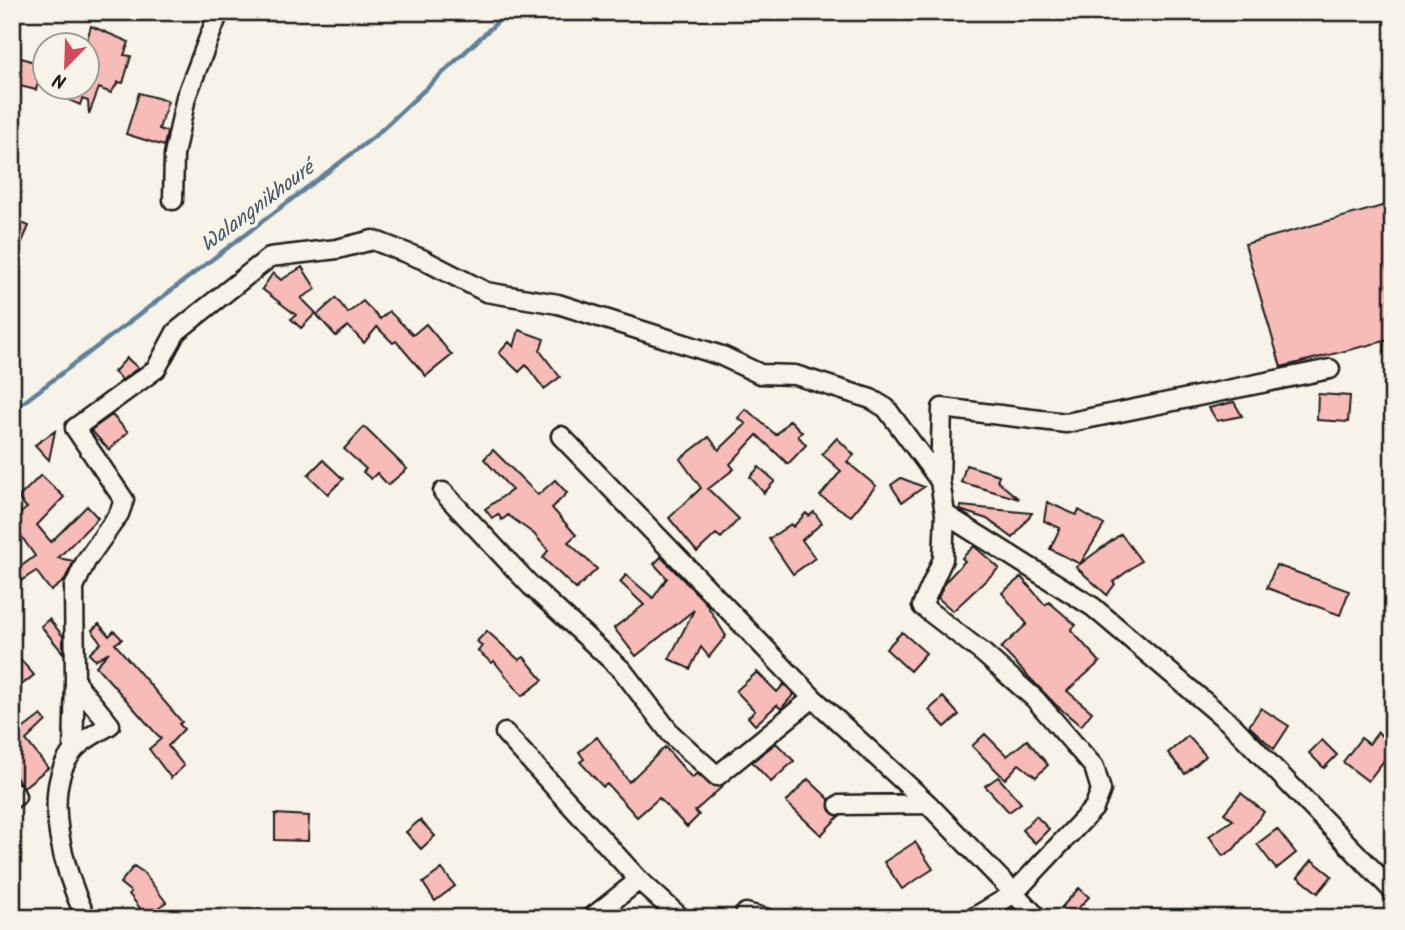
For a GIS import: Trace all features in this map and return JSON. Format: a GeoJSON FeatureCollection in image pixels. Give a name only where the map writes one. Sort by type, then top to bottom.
{"type":"FeatureCollection","features":[{"type":"Feature","properties":{"kind":"street"},"geometry":{"type":"LineString","coordinates":[[173,200],[174,155],[186,97],[219,12]]}},
{"type":"Feature","properties":{"kind":"street"},"geometry":{"type":"LineString","coordinates":[[86,918],[73,890],[57,817],[61,778],[74,750],[74,587],[86,561],[119,514],[124,500],[75,428],[156,369],[176,332],[270,257],[337,249],[373,240],[422,259],[486,292],[558,304],[722,356],[760,374],[795,375],[871,399],[886,408],[940,481]]}},
{"type":"Feature","properties":{"kind":"street"},"geometry":{"type":"LineString","coordinates":[[973,918],[1013,894],[1094,808],[1101,790],[1094,767],[1035,699],[983,653],[922,606],[943,559],[945,514],[940,481],[942,408],[1066,423],[1330,369]]}},
{"type":"Feature","properties":{"kind":"street"},"geometry":{"type":"LineString","coordinates":[[561,436],[813,698],[928,804],[1038,918]]}},
{"type":"Feature","properties":{"kind":"street"},"geometry":{"type":"LineString","coordinates":[[443,492],[531,586],[622,670],[671,734],[717,776],[813,698]]}},
{"type":"Feature","properties":{"kind":"street"},"geometry":{"type":"LineString","coordinates":[[945,514],[1102,615],[1231,725],[1393,891]]}},
{"type":"Feature","properties":{"kind":"street"},"geometry":{"type":"LineString","coordinates":[[74,750],[110,725],[75,682]]}},
{"type":"Feature","properties":{"kind":"street"},"geometry":{"type":"LineString","coordinates":[[505,733],[639,880],[681,918]]}},
{"type":"Feature","properties":{"kind":"street"},"geometry":{"type":"LineString","coordinates":[[12,791],[16,796],[12,799]]}},
{"type":"Feature","properties":{"kind":"street"},"geometry":{"type":"LineString","coordinates":[[839,805],[928,804]]}},
{"type":"Feature","properties":{"kind":"street"},"geometry":{"type":"LineString","coordinates":[[591,918],[639,880]]}},
{"type":"Feature","properties":{"kind":"street"},"geometry":{"type":"LineString","coordinates":[[746,913],[765,918]]}},
{"type":"Feature","properties":{"kind":"building"},"geometry":{"type":"Polygon","coordinates":[[[91,26],[129,42],[124,55],[131,56],[123,83],[118,82],[111,93],[102,89],[102,32],[89,32],[91,26]]]}},
{"type":"Feature","properties":{"kind":"building"},"geometry":{"type":"Polygon","coordinates":[[[18,57],[32,61],[32,89],[12,84],[18,57]]]}},
{"type":"Feature","properties":{"kind":"building"},"geometry":{"type":"Polygon","coordinates":[[[139,93],[168,101],[159,129],[167,132],[164,146],[126,134],[139,93]]]}},
{"type":"Feature","properties":{"kind":"building"},"geometry":{"type":"Polygon","coordinates":[[[88,102],[94,102],[89,114],[88,102]]]}},
{"type":"Feature","properties":{"kind":"building"},"geometry":{"type":"Polygon","coordinates":[[[1393,203],[1393,284],[1388,284],[1393,300],[1393,339],[1281,367],[1245,244],[1393,203]]]}},
{"type":"Feature","properties":{"kind":"building"},"geometry":{"type":"Polygon","coordinates":[[[12,219],[29,226],[12,265],[12,219]]]}},
{"type":"Feature","properties":{"kind":"building"},"geometry":{"type":"Polygon","coordinates":[[[302,267],[316,289],[301,298],[316,313],[301,328],[291,319],[296,315],[262,289],[273,273],[281,280],[302,267]]]}},
{"type":"Feature","properties":{"kind":"building"},"geometry":{"type":"Polygon","coordinates":[[[336,298],[348,313],[363,301],[380,319],[389,311],[413,335],[426,324],[452,355],[426,376],[396,341],[393,343],[377,327],[364,343],[348,326],[336,336],[317,315],[336,298]]]}},
{"type":"Feature","properties":{"kind":"building"},"geometry":{"type":"Polygon","coordinates":[[[519,330],[544,339],[540,351],[560,377],[544,389],[526,365],[519,372],[499,353],[509,342],[514,347],[519,330]]]}},
{"type":"Feature","properties":{"kind":"building"},"geometry":{"type":"Polygon","coordinates":[[[127,358],[138,368],[122,380],[114,372],[127,358]]]}},
{"type":"Feature","properties":{"kind":"building"},"geometry":{"type":"Polygon","coordinates":[[[1318,394],[1350,396],[1348,422],[1317,420],[1318,394]]]}},
{"type":"Feature","properties":{"kind":"building"},"geometry":{"type":"Polygon","coordinates":[[[1234,402],[1242,416],[1217,421],[1209,408],[1234,402]]]}},
{"type":"Feature","properties":{"kind":"building"},"geometry":{"type":"Polygon","coordinates":[[[746,409],[776,435],[790,420],[802,432],[798,436],[806,445],[788,464],[757,435],[730,464],[734,469],[708,489],[739,519],[721,538],[716,534],[697,552],[669,518],[701,488],[680,459],[709,437],[719,450],[746,424],[738,418],[746,409]]]}},
{"type":"Feature","properties":{"kind":"building"},"geometry":{"type":"Polygon","coordinates":[[[112,415],[128,432],[109,450],[91,430],[112,415]]]}},
{"type":"Feature","properties":{"kind":"building"},"geometry":{"type":"Polygon","coordinates":[[[364,427],[407,469],[388,485],[377,473],[371,479],[363,472],[366,469],[344,449],[364,427]]]}},
{"type":"Feature","properties":{"kind":"building"},"geometry":{"type":"Polygon","coordinates":[[[55,431],[49,460],[35,445],[55,431]]]}},
{"type":"Feature","properties":{"kind":"building"},"geometry":{"type":"Polygon","coordinates":[[[837,438],[854,455],[847,462],[876,486],[851,516],[820,496],[841,471],[822,454],[837,438]]]}},
{"type":"Feature","properties":{"kind":"building"},"geometry":{"type":"Polygon","coordinates":[[[493,450],[538,495],[555,480],[567,493],[552,508],[576,535],[568,542],[597,569],[576,589],[543,558],[548,550],[534,534],[508,515],[502,520],[498,514],[492,518],[485,509],[512,490],[484,459],[493,450]]]}},
{"type":"Feature","properties":{"kind":"building"},"geometry":{"type":"Polygon","coordinates":[[[323,460],[343,479],[328,494],[308,475],[323,460]]]}},
{"type":"Feature","properties":{"kind":"building"},"geometry":{"type":"Polygon","coordinates":[[[966,465],[999,475],[997,481],[1019,499],[961,482],[966,465]]]}},
{"type":"Feature","properties":{"kind":"building"},"geometry":{"type":"Polygon","coordinates":[[[759,467],[775,481],[764,493],[750,477],[759,467]]]}},
{"type":"Feature","properties":{"kind":"building"},"geometry":{"type":"Polygon","coordinates":[[[41,475],[64,497],[37,525],[51,542],[87,506],[98,518],[58,558],[74,561],[64,581],[51,591],[36,571],[16,584],[12,578],[12,573],[35,556],[19,533],[12,539],[12,520],[27,508],[18,498],[41,475]]]}},
{"type":"Feature","properties":{"kind":"building"},"geometry":{"type":"Polygon","coordinates":[[[901,478],[924,487],[902,502],[891,485],[901,478]]]}},
{"type":"Feature","properties":{"kind":"building"},"geometry":{"type":"Polygon","coordinates":[[[1047,502],[1076,515],[1079,510],[1104,525],[1080,564],[1050,549],[1060,528],[1044,521],[1047,502]]]}},
{"type":"Feature","properties":{"kind":"building"},"geometry":{"type":"Polygon","coordinates":[[[961,506],[1032,513],[1013,538],[987,519],[960,510],[961,506]]]}},
{"type":"Feature","properties":{"kind":"building"},"geometry":{"type":"Polygon","coordinates":[[[814,512],[822,523],[802,540],[815,558],[793,574],[769,539],[791,524],[793,527],[806,513],[809,516],[814,512]]]}},
{"type":"Feature","properties":{"kind":"building"},"geometry":{"type":"Polygon","coordinates":[[[1121,534],[1141,561],[1113,582],[1115,584],[1107,595],[1076,567],[1121,534]]]}},
{"type":"Feature","properties":{"kind":"building"},"geometry":{"type":"Polygon","coordinates":[[[974,546],[999,568],[953,611],[938,598],[945,582],[965,561],[962,558],[974,546]]]}},
{"type":"Feature","properties":{"kind":"building"},"geometry":{"type":"Polygon","coordinates":[[[661,557],[705,602],[726,636],[709,657],[701,647],[690,669],[669,659],[694,610],[636,656],[614,628],[644,605],[620,582],[626,575],[653,598],[667,578],[654,564],[661,557]]]}},
{"type":"Feature","properties":{"kind":"building"},"geometry":{"type":"Polygon","coordinates":[[[1276,565],[1349,591],[1340,615],[1267,588],[1276,565]]]}},
{"type":"Feature","properties":{"kind":"building"},"geometry":{"type":"Polygon","coordinates":[[[1021,577],[1045,605],[1049,602],[1076,625],[1071,630],[1100,662],[1067,691],[1092,712],[1081,726],[1056,705],[1001,648],[1027,624],[1002,593],[1021,577]]]}},
{"type":"Feature","properties":{"kind":"building"},"geometry":{"type":"Polygon","coordinates":[[[49,619],[63,636],[63,653],[41,626],[49,619]]]}},
{"type":"Feature","properties":{"kind":"building"},"geometry":{"type":"Polygon","coordinates":[[[99,624],[109,636],[114,631],[122,639],[115,644],[182,722],[179,724],[184,729],[168,746],[184,766],[171,778],[149,749],[161,739],[96,666],[109,652],[95,660],[89,654],[101,643],[92,630],[99,624]]]}},
{"type":"Feature","properties":{"kind":"building"},"geometry":{"type":"Polygon","coordinates":[[[487,631],[519,660],[524,657],[543,680],[522,696],[494,661],[492,663],[478,651],[482,646],[477,641],[487,631]]]}},
{"type":"Feature","properties":{"kind":"building"},"geometry":{"type":"Polygon","coordinates":[[[902,632],[926,653],[910,671],[886,649],[902,632]]]}},
{"type":"Feature","properties":{"kind":"building"},"geometry":{"type":"Polygon","coordinates":[[[21,660],[34,675],[19,687],[12,679],[12,667],[21,660]]]}},
{"type":"Feature","properties":{"kind":"building"},"geometry":{"type":"Polygon","coordinates":[[[757,672],[777,692],[784,684],[794,694],[781,709],[777,705],[755,725],[748,717],[755,711],[736,691],[757,672]]]}},
{"type":"Feature","properties":{"kind":"building"},"geometry":{"type":"Polygon","coordinates":[[[943,697],[959,715],[945,727],[929,710],[943,697]]]}},
{"type":"Feature","properties":{"kind":"building"},"geometry":{"type":"Polygon","coordinates":[[[1261,708],[1289,726],[1274,749],[1249,726],[1261,708]]]}},
{"type":"Feature","properties":{"kind":"building"},"geometry":{"type":"Polygon","coordinates":[[[41,715],[46,721],[26,740],[48,768],[24,787],[12,772],[12,737],[41,715]]]}},
{"type":"Feature","properties":{"kind":"building"},"geometry":{"type":"Polygon","coordinates":[[[1378,732],[1393,749],[1368,781],[1343,762],[1361,738],[1369,744],[1378,732]]]}},
{"type":"Feature","properties":{"kind":"building"},"geometry":{"type":"Polygon","coordinates":[[[985,734],[1007,756],[1027,740],[1048,765],[1036,777],[1019,764],[1005,779],[972,746],[985,734]]]}},
{"type":"Feature","properties":{"kind":"building"},"geometry":{"type":"Polygon","coordinates":[[[1188,736],[1206,756],[1185,774],[1168,753],[1188,736]]]}},
{"type":"Feature","properties":{"kind":"building"},"geometry":{"type":"Polygon","coordinates":[[[597,737],[629,782],[665,747],[692,778],[697,773],[710,785],[722,787],[695,811],[699,815],[687,827],[659,798],[637,817],[607,784],[603,787],[580,762],[584,759],[579,752],[597,737]]]}},
{"type":"Feature","properties":{"kind":"building"},"geometry":{"type":"Polygon","coordinates":[[[1322,740],[1337,755],[1324,768],[1309,753],[1322,740]]]}},
{"type":"Feature","properties":{"kind":"building"},"geometry":{"type":"Polygon","coordinates":[[[776,743],[794,761],[771,782],[752,762],[776,743]]]}},
{"type":"Feature","properties":{"kind":"building"},"geometry":{"type":"Polygon","coordinates":[[[998,777],[1021,803],[1009,812],[985,786],[998,777]]]}},
{"type":"Feature","properties":{"kind":"building"},"geometry":{"type":"Polygon","coordinates":[[[808,779],[829,799],[830,811],[839,816],[821,835],[786,802],[808,779]]]}},
{"type":"Feature","properties":{"kind":"building"},"geometry":{"type":"Polygon","coordinates":[[[1241,793],[1264,812],[1234,849],[1223,856],[1209,836],[1233,820],[1224,813],[1241,793]]]}},
{"type":"Feature","properties":{"kind":"building"},"geometry":{"type":"Polygon","coordinates":[[[275,814],[309,816],[308,841],[275,840],[275,814]]]}},
{"type":"Feature","properties":{"kind":"building"},"geometry":{"type":"Polygon","coordinates":[[[1036,816],[1049,829],[1035,843],[1022,830],[1036,816]]]}},
{"type":"Feature","properties":{"kind":"building"},"geometry":{"type":"Polygon","coordinates":[[[420,820],[435,836],[421,849],[406,832],[420,820]]]}},
{"type":"Feature","properties":{"kind":"building"},"geometry":{"type":"Polygon","coordinates":[[[1277,829],[1296,853],[1276,869],[1257,844],[1277,829]]]}},
{"type":"Feature","properties":{"kind":"building"},"geometry":{"type":"Polygon","coordinates":[[[915,842],[933,869],[902,889],[884,862],[915,842]]]}},
{"type":"Feature","properties":{"kind":"building"},"geometry":{"type":"Polygon","coordinates":[[[1312,860],[1332,876],[1318,893],[1298,877],[1312,860]]]}},
{"type":"Feature","properties":{"kind":"building"},"geometry":{"type":"Polygon","coordinates":[[[134,866],[143,872],[166,902],[147,917],[129,894],[131,892],[120,883],[134,866]]]}},
{"type":"Feature","properties":{"kind":"building"},"geometry":{"type":"Polygon","coordinates":[[[442,869],[455,886],[435,901],[423,883],[442,869]]]}},
{"type":"Feature","properties":{"kind":"building"},"geometry":{"type":"Polygon","coordinates":[[[1079,888],[1089,897],[1071,916],[1061,908],[1079,888]]]}},
{"type":"Feature","properties":{"kind":"waterway","name":"Walangnikhouré"},"geometry":{"type":"LineString","coordinates":[[12,411],[375,136],[508,12]]}}]}
